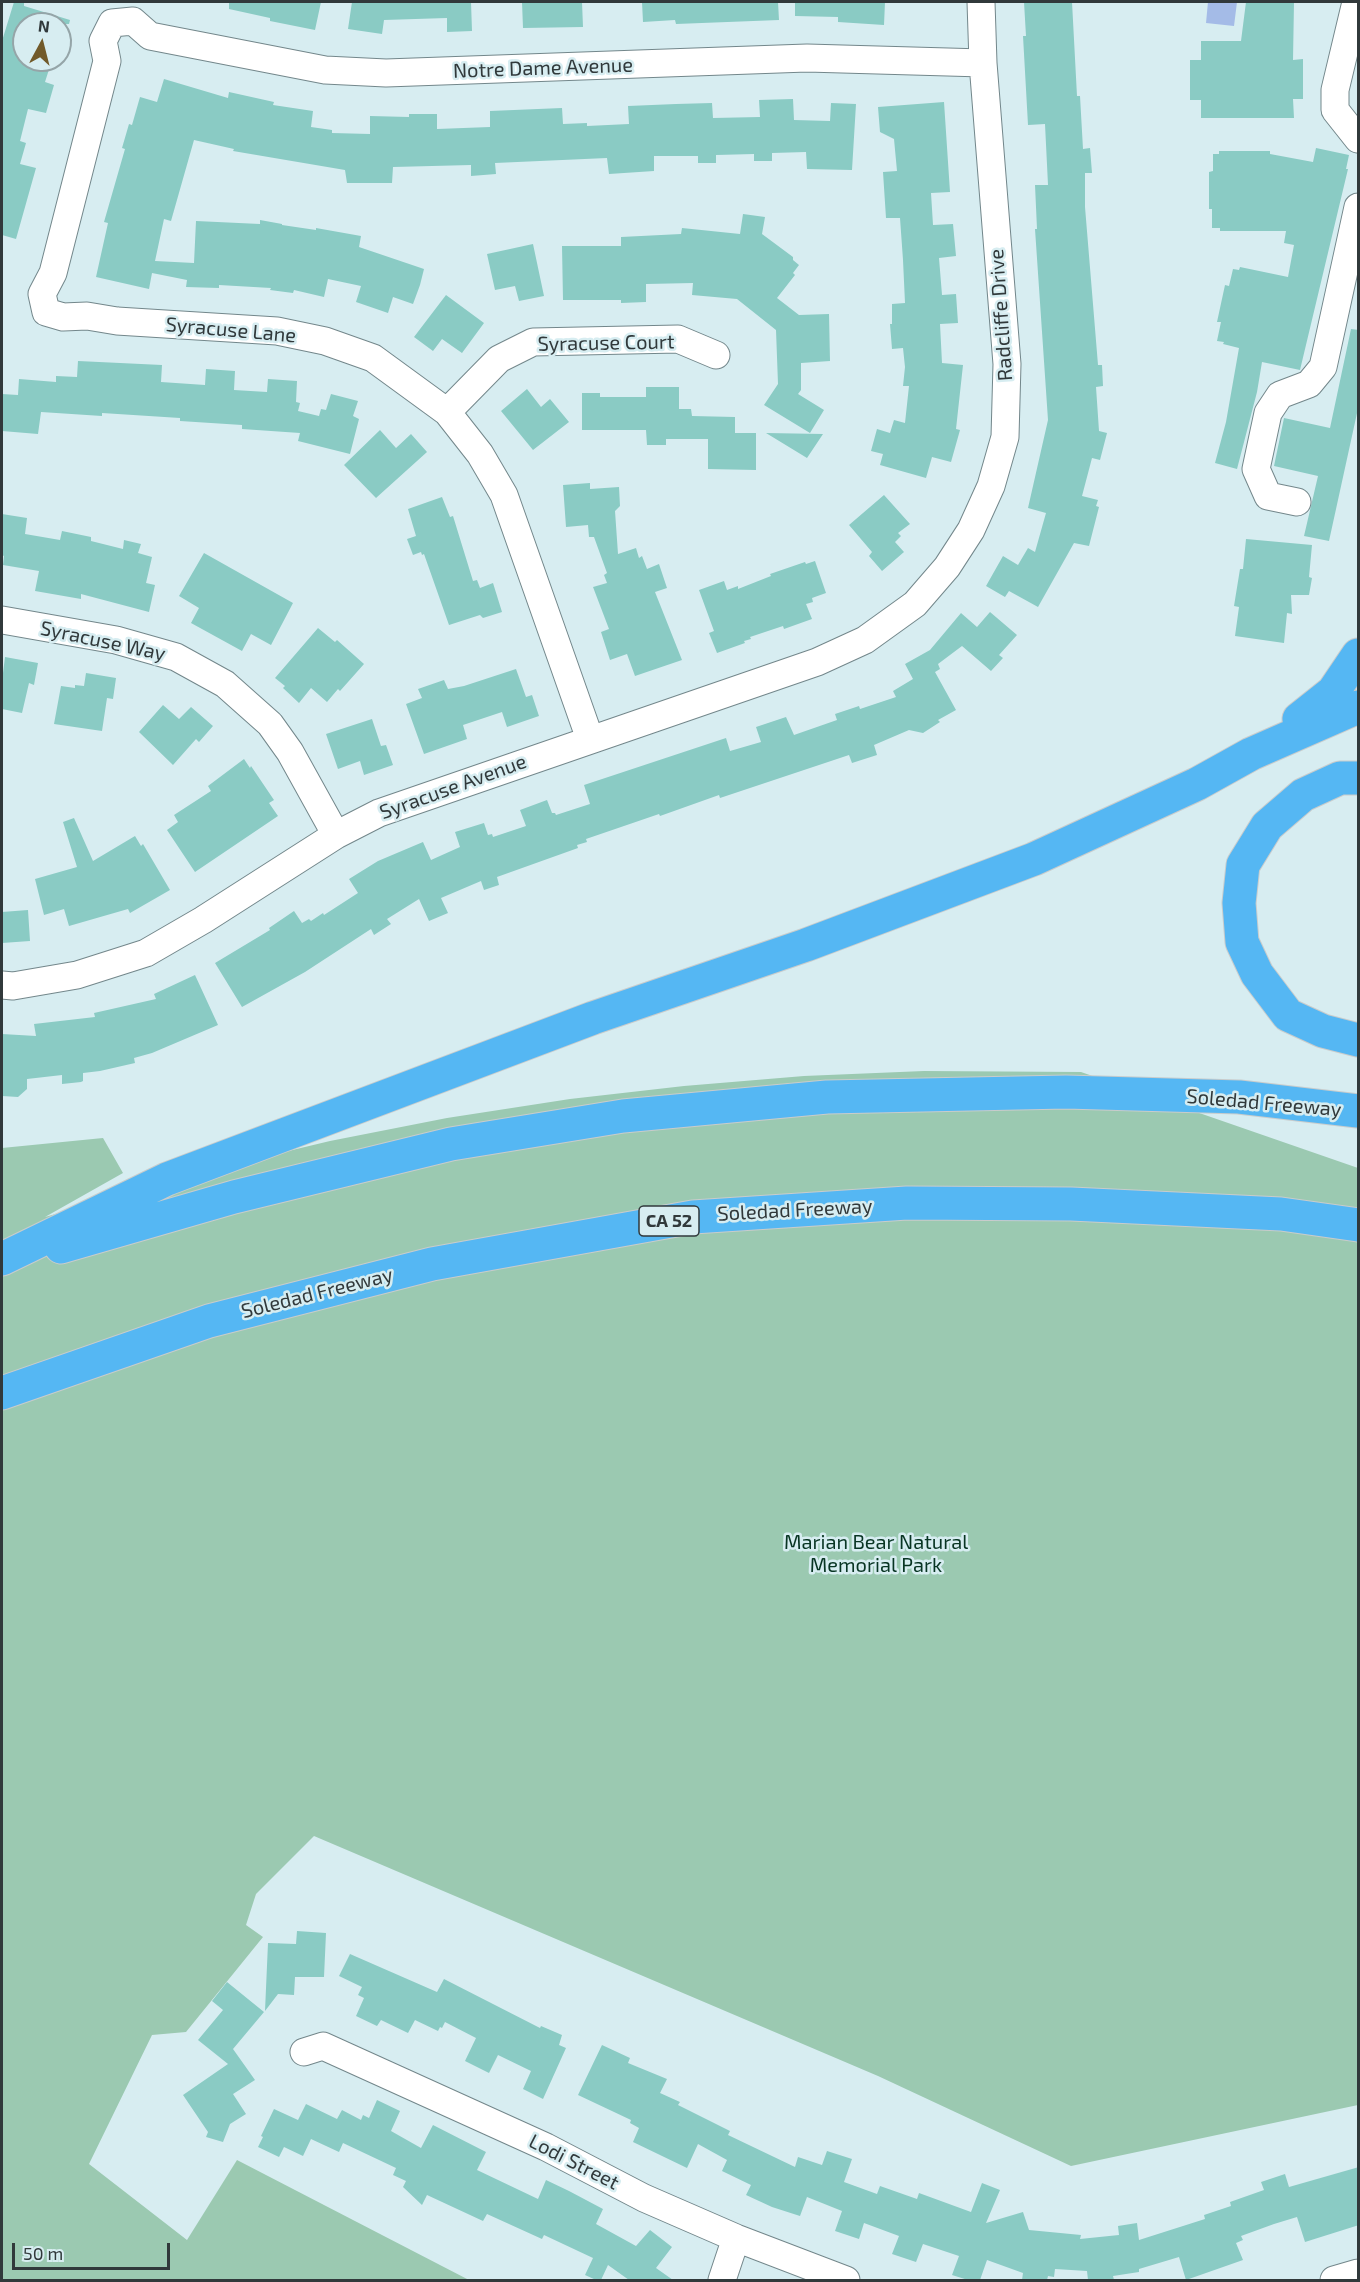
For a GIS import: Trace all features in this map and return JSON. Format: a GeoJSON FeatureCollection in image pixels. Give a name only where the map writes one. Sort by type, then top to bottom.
{"type":"FeatureCollection","features":[{"type":"Feature","properties":{"kind":"highway"},"geometry":{"type":"LineString","coordinates":[[1251,754],[1333,693],[1359,655]]}},
{"type":"Feature","properties":{"kind":"highway"},"geometry":{"type":"LineString","coordinates":[[2,1259],[167,1179],[593,1018],[806,945],[1034,859],[1197,784],[1251,754],[1359,706]]}},
{"type":"Feature","properties":{"kind":"highway"},"geometry":{"type":"LineString","coordinates":[[1359,778],[1340,778],[1304,795],[1267,826],[1243,865],[1239,903],[1242,942],[1257,974],[1288,1015],[1323,1031],[1359,1040]]}},
{"type":"Feature","properties":{"kind":"highway","name":"Soledad Freeway"},"geometry":{"type":"LineString","coordinates":[[2,1264],[234,1197],[440,1147],[623,1116],[827,1097],[1066,1092],[1239,1097],[1359,1111]]}},
{"type":"Feature","properties":{"kind":"highway","name":"Soledad Freeway"},"geometry":{"type":"LineString","coordinates":[[2,1393],[220,1318],[432,1264],[693,1216],[907,1203],[1071,1204],[1281,1214],[1359,1225]]}},
{"type":"Feature","properties":{"kind":"street","name":"Radcliffe Drive"},"geometry":{"type":"LineString","coordinates":[[915,604],[947,567],[971,530],[991,486],[1005,437],[1007,364],[982,63],[981,2]]}},
{"type":"Feature","properties":{"kind":"street"},"geometry":{"type":"LineString","coordinates":[[1356,9],[1335,90],[1335,110],[1359,139]]}},
{"type":"Feature","properties":{"kind":"street","name":"Notre Dame Avenue"},"geometry":{"type":"LineString","coordinates":[[111,23],[133,21],[150,36],[335,71],[398,73],[807,58],[982,63]]}},
{"type":"Feature","properties":{"kind":"street","name":"Syracuse Lane"},"geometry":{"type":"LineString","coordinates":[[111,23],[103,41],[107,61],[73,195],[52,273],[42,294],[46,312],[63,317],[87,316],[117,321],[278,331],[325,341],[373,358],[447,412],[480,454],[504,495],[590,739]]}},
{"type":"Feature","properties":{"kind":"street"},"geometry":{"type":"LineString","coordinates":[[1297,502],[1268,496],[1256,469],[1268,413],[1280,395],[1310,384],[1323,367],[1359,207]]}},
{"type":"Feature","properties":{"kind":"street","name":"Syracuse Court"},"geometry":{"type":"LineString","coordinates":[[447,412],[499,359],[533,342],[678,339],[716,355]]}},
{"type":"Feature","properties":{"kind":"street","name":"Syracuse Avenue"},"geometry":{"type":"LineString","coordinates":[[2,985],[13,986],[77,975],[146,953],[203,920],[336,835],[379,813],[817,662],[865,640],[915,604]]}},
{"type":"Feature","properties":{"kind":"street","name":"Syracuse Way"},"geometry":{"type":"LineString","coordinates":[[2,620],[116,640],[176,657],[225,684],[270,724],[290,752],[336,835]]}},
{"type":"Feature","properties":{"kind":"street","name":"Lodi Street"},"geometry":{"type":"LineString","coordinates":[[304,2052],[323,2046],[546,2147],[644,2198],[736,2238],[846,2280]]}},
{"type":"Feature","properties":{"kind":"street"},"geometry":{"type":"LineString","coordinates":[[722,2280],[736,2238]]}},
{"type":"Feature","properties":{"kind":"street"},"geometry":{"type":"LineString","coordinates":[[1334,2280],[1359,2273]]}},
{"type":"Feature","properties":{"kind":"green space","name":"Marian Bear Natural Memorial Park"},"geometry":{"type":"Polygon","coordinates":[[[924,1071],[1081,1072],[1358,1168],[1358,2105],[1071,2166],[878,2076],[314,1836],[256,1894],[246,1925],[263,1937],[186,2032],[152,2035],[89,2164],[187,2240],[237,2160],[469,2280],[2,2280],[2,1148],[103,1138],[123,1173],[45,1217],[213,1169],[330,1141],[447,1118],[570,1099],[684,1086],[804,1076],[924,1071]]]}},
{"type":"Feature","properties":{"kind":"water"},"geometry":{"type":"Polygon","coordinates":[[[1208,2],[1237,2],[1234,26],[1206,23],[1208,2]]]}},
{"type":"Feature","properties":{"kind":"building"},"geometry":{"type":"Polygon","coordinates":[[[14,2],[24,2],[24,6],[44,12],[12,12],[12,72],[48,72],[45,82],[54,85],[46,113],[28,109],[20,141],[26,143],[20,164],[36,168],[16,239],[2,235],[2,41],[14,2]]]}},
{"type":"Feature","properties":{"kind":"building"},"geometry":{"type":"Polygon","coordinates":[[[229,2],[321,2],[315,30],[270,21],[270,18],[229,9],[229,2]]]}},
{"type":"Feature","properties":{"kind":"building"},"geometry":{"type":"Polygon","coordinates":[[[352,2],[471,2],[472,31],[447,32],[447,18],[384,20],[382,34],[348,29],[352,2]]]}},
{"type":"Feature","properties":{"kind":"building"},"geometry":{"type":"Polygon","coordinates":[[[522,2],[582,2],[583,27],[523,28],[522,2]]]}},
{"type":"Feature","properties":{"kind":"building"},"geometry":{"type":"Polygon","coordinates":[[[642,2],[778,2],[779,20],[676,24],[675,20],[643,22],[642,2]]]}},
{"type":"Feature","properties":{"kind":"building"},"geometry":{"type":"Polygon","coordinates":[[[795,2],[885,2],[884,25],[838,22],[838,17],[795,16],[795,2]]]}},
{"type":"Feature","properties":{"kind":"building"},"geometry":{"type":"Polygon","coordinates":[[[1024,2],[1072,2],[1077,96],[1080,96],[1083,149],[1090,148],[1092,173],[1085,173],[1085,207],[1098,365],[1102,365],[1103,386],[1096,387],[1099,431],[1107,433],[1100,460],[1092,458],[1082,496],[1098,500],[1096,506],[1099,507],[1089,546],[1074,543],[1038,607],[1009,591],[1005,597],[986,586],[1003,556],[1018,565],[1028,548],[1035,552],[1046,513],[1028,508],[1048,420],[1035,229],[1037,229],[1035,185],[1048,185],[1045,124],[1028,125],[1023,36],[1026,36],[1024,2]]]}},
{"type":"Feature","properties":{"kind":"building"},"geometry":{"type":"Polygon","coordinates":[[[1246,2],[1294,2],[1293,60],[1303,59],[1303,99],[1293,99],[1294,118],[1201,118],[1201,100],[1190,100],[1190,60],[1201,60],[1201,41],[1241,41],[1246,2]]]}},
{"type":"Feature","properties":{"kind":"building"},"geometry":{"type":"Polygon","coordinates":[[[164,79],[228,98],[229,92],[274,102],[273,105],[313,111],[311,127],[332,130],[332,133],[370,134],[370,116],[409,117],[409,114],[437,114],[437,129],[490,127],[490,111],[562,108],[563,124],[587,123],[587,126],[629,124],[628,106],[712,103],[713,118],[760,117],[759,100],[793,99],[794,120],[830,121],[831,103],[856,104],[852,170],[807,169],[806,152],[772,153],[772,161],[754,161],[754,154],[716,155],[716,163],[698,163],[698,156],[654,156],[654,171],[609,174],[607,158],[495,163],[496,174],[471,176],[471,165],[393,167],[392,183],[347,183],[345,170],[233,151],[234,149],[194,140],[171,221],[164,219],[155,261],[194,263],[196,221],[260,224],[260,220],[361,236],[359,247],[424,269],[420,285],[413,304],[393,297],[388,313],[356,302],[361,286],[328,279],[324,297],[294,290],[293,293],[270,290],[271,288],[219,285],[219,288],[186,287],[187,280],[152,273],[149,289],[96,277],[108,223],[104,222],[125,149],[122,148],[129,124],[132,125],[140,97],[157,102],[164,79]]]}},
{"type":"Feature","properties":{"kind":"building"},"geometry":{"type":"Polygon","coordinates":[[[944,102],[950,192],[931,193],[933,225],[953,224],[956,256],[939,258],[942,295],[956,294],[958,323],[940,324],[942,363],[963,365],[956,429],[960,430],[951,462],[932,457],[926,478],[880,465],[883,454],[871,451],[877,429],[890,433],[894,420],[905,423],[909,386],[903,386],[905,367],[903,348],[892,349],[890,324],[892,324],[892,304],[905,303],[903,260],[900,218],[886,218],[883,172],[897,171],[894,139],[880,132],[878,107],[944,102]]]}},
{"type":"Feature","properties":{"kind":"building"},"geometry":{"type":"Polygon","coordinates":[[[1316,148],[1349,155],[1346,169],[1348,169],[1300,370],[1262,362],[1257,392],[1237,469],[1215,463],[1226,422],[1239,348],[1217,341],[1221,322],[1217,322],[1225,285],[1229,286],[1233,269],[1239,270],[1240,267],[1288,277],[1294,245],[1284,243],[1286,231],[1220,231],[1220,228],[1212,228],[1212,209],[1209,209],[1209,172],[1213,171],[1213,154],[1219,154],[1219,151],[1270,151],[1270,154],[1313,162],[1316,148]]]}},
{"type":"Feature","properties":{"kind":"building"},"geometry":{"type":"Polygon","coordinates":[[[743,214],[765,217],[762,234],[793,257],[799,265],[793,273],[795,275],[777,298],[799,315],[829,314],[830,361],[801,363],[801,390],[798,394],[824,410],[810,433],[764,405],[778,384],[776,330],[737,299],[692,295],[693,283],[646,284],[646,302],[563,300],[562,246],[621,246],[621,237],[681,234],[682,228],[740,234],[743,214]]]}},
{"type":"Feature","properties":{"kind":"building"},"geometry":{"type":"Polygon","coordinates":[[[533,244],[544,296],[519,301],[515,286],[495,290],[487,254],[533,244]]]}},
{"type":"Feature","properties":{"kind":"building"},"geometry":{"type":"Polygon","coordinates":[[[446,295],[484,323],[462,353],[442,339],[433,351],[414,337],[446,295]]]}},
{"type":"Feature","properties":{"kind":"building"},"geometry":{"type":"Polygon","coordinates":[[[1351,329],[1359,330],[1359,404],[1329,541],[1304,536],[1318,476],[1274,466],[1284,418],[1330,428],[1351,329]]]}},
{"type":"Feature","properties":{"kind":"building"},"geometry":{"type":"Polygon","coordinates":[[[78,361],[162,365],[161,382],[205,385],[206,369],[235,371],[234,390],[267,392],[268,379],[297,381],[296,402],[300,403],[298,411],[319,416],[321,409],[326,410],[331,394],[358,401],[353,416],[359,419],[350,454],[298,441],[300,433],[242,429],[242,425],[180,421],[180,418],[41,412],[38,434],[2,431],[2,394],[18,395],[19,379],[56,382],[56,376],[77,377],[78,361]]]}},
{"type":"Feature","properties":{"kind":"building"},"geometry":{"type":"Polygon","coordinates":[[[646,387],[679,387],[679,409],[691,409],[692,416],[735,417],[735,433],[756,433],[756,470],[708,469],[708,439],[666,439],[666,445],[647,445],[646,430],[582,430],[582,393],[600,393],[600,397],[646,397],[646,387]]]}},
{"type":"Feature","properties":{"kind":"building"},"geometry":{"type":"Polygon","coordinates":[[[527,389],[541,407],[550,399],[569,422],[533,450],[501,411],[527,389]]]}},
{"type":"Feature","properties":{"kind":"building"},"geometry":{"type":"Polygon","coordinates":[[[380,430],[396,448],[411,434],[427,452],[376,498],[344,465],[380,430]]]}},
{"type":"Feature","properties":{"kind":"building"},"geometry":{"type":"Polygon","coordinates":[[[766,433],[823,434],[807,458],[766,433]]]}},
{"type":"Feature","properties":{"kind":"building"},"geometry":{"type":"Polygon","coordinates":[[[590,483],[590,489],[619,487],[620,506],[615,511],[618,554],[636,548],[639,558],[642,556],[647,569],[659,564],[667,588],[655,592],[682,660],[635,676],[627,654],[610,660],[601,632],[609,629],[593,587],[607,583],[604,575],[607,573],[594,537],[589,537],[588,525],[566,527],[563,485],[590,483]]]}},
{"type":"Feature","properties":{"kind":"building"},"geometry":{"type":"Polygon","coordinates":[[[884,495],[910,524],[898,533],[901,536],[895,542],[904,552],[882,571],[869,556],[872,552],[849,525],[884,495]]]}},
{"type":"Feature","properties":{"kind":"building"},"geometry":{"type":"Polygon","coordinates":[[[442,497],[450,517],[453,516],[473,581],[477,580],[480,588],[493,583],[502,612],[483,618],[480,615],[449,625],[424,554],[422,555],[421,552],[413,555],[407,539],[416,536],[408,509],[442,497]]]}},
{"type":"Feature","properties":{"kind":"building"},"geometry":{"type":"Polygon","coordinates":[[[2,514],[27,518],[25,534],[60,540],[62,531],[91,537],[91,541],[123,549],[124,540],[141,544],[138,553],[152,557],[146,583],[155,585],[149,612],[81,594],[81,599],[35,591],[39,571],[3,565],[2,514]]]}},
{"type":"Feature","properties":{"kind":"building"},"geometry":{"type":"Polygon","coordinates":[[[1246,539],[1312,545],[1309,577],[1312,578],[1309,595],[1291,595],[1292,614],[1287,613],[1284,643],[1235,636],[1239,607],[1234,606],[1240,569],[1243,569],[1246,539]]]}},
{"type":"Feature","properties":{"kind":"building"},"geometry":{"type":"Polygon","coordinates":[[[204,553],[293,603],[271,645],[251,634],[242,651],[191,623],[199,608],[179,596],[204,553]]]}},
{"type":"Feature","properties":{"kind":"building"},"geometry":{"type":"Polygon","coordinates":[[[815,561],[826,593],[812,598],[813,602],[806,604],[812,619],[750,637],[751,639],[744,641],[745,643],[717,653],[709,633],[714,631],[699,590],[724,581],[727,590],[738,586],[738,589],[771,576],[770,574],[805,562],[806,564],[815,561]]]}},
{"type":"Feature","properties":{"kind":"building"},"geometry":{"type":"Polygon","coordinates":[[[990,612],[1017,635],[999,655],[1003,658],[991,671],[962,646],[938,664],[940,669],[935,672],[956,710],[938,720],[940,722],[923,733],[909,730],[874,745],[877,755],[852,763],[849,755],[586,839],[587,842],[577,845],[578,848],[497,877],[499,885],[484,890],[481,881],[441,898],[448,913],[429,921],[419,899],[387,919],[391,924],[374,935],[371,929],[305,972],[242,1007],[215,963],[270,930],[269,928],[294,911],[302,923],[309,919],[311,921],[323,913],[324,915],[358,893],[349,879],[378,861],[423,842],[431,860],[460,847],[455,832],[484,823],[488,835],[492,834],[493,837],[526,826],[520,810],[547,800],[552,813],[556,815],[590,804],[584,785],[726,738],[730,751],[761,742],[756,727],[786,717],[794,735],[837,720],[835,714],[859,706],[860,709],[896,697],[893,691],[913,679],[905,664],[930,650],[961,613],[977,627],[990,612]]]}},
{"type":"Feature","properties":{"kind":"building"},"geometry":{"type":"Polygon","coordinates":[[[318,628],[335,642],[337,640],[364,664],[327,702],[311,688],[299,703],[275,678],[318,628]]]}},
{"type":"Feature","properties":{"kind":"building"},"geometry":{"type":"Polygon","coordinates":[[[5,657],[38,663],[34,685],[29,683],[22,713],[2,709],[5,657]]]}},
{"type":"Feature","properties":{"kind":"building"},"geometry":{"type":"Polygon","coordinates":[[[516,669],[526,697],[532,695],[539,716],[507,727],[502,712],[463,725],[467,739],[424,754],[406,704],[422,698],[418,689],[444,680],[448,689],[464,686],[516,669]]]}},
{"type":"Feature","properties":{"kind":"building"},"geometry":{"type":"Polygon","coordinates":[[[86,673],[116,678],[113,699],[107,698],[102,731],[54,724],[61,686],[75,688],[75,685],[84,686],[86,673]]]}},
{"type":"Feature","properties":{"kind":"building"},"geometry":{"type":"Polygon","coordinates":[[[163,705],[179,719],[191,707],[213,726],[199,742],[196,739],[173,765],[139,732],[163,705]]]}},
{"type":"Feature","properties":{"kind":"building"},"geometry":{"type":"Polygon","coordinates":[[[372,719],[381,746],[386,745],[393,765],[364,775],[360,761],[338,769],[326,734],[372,719]]]}},
{"type":"Feature","properties":{"kind":"building"},"geometry":{"type":"Polygon","coordinates":[[[244,759],[274,800],[269,803],[278,816],[195,872],[167,830],[178,822],[174,815],[211,791],[208,786],[244,759]]]}},
{"type":"Feature","properties":{"kind":"building"},"geometry":{"type":"Polygon","coordinates":[[[74,818],[93,861],[135,836],[141,846],[143,844],[170,890],[130,913],[128,909],[69,926],[64,909],[44,915],[35,879],[77,867],[63,822],[74,818]]]}},
{"type":"Feature","properties":{"kind":"building"},"geometry":{"type":"Polygon","coordinates":[[[28,910],[30,941],[2,943],[2,912],[28,910]]]}},
{"type":"Feature","properties":{"kind":"building"},"geometry":{"type":"Polygon","coordinates":[[[195,975],[218,1025],[152,1053],[134,1058],[135,1063],[83,1073],[81,1082],[62,1084],[62,1075],[27,1079],[27,1089],[18,1097],[2,1096],[2,1034],[36,1036],[34,1024],[95,1017],[94,1013],[156,999],[154,994],[195,975]]]}},
{"type":"Feature","properties":{"kind":"building"},"geometry":{"type":"Polygon","coordinates":[[[297,1931],[326,1933],[324,1977],[295,1977],[294,1995],[278,1994],[265,2011],[268,1943],[296,1944],[297,1931]]]}},
{"type":"Feature","properties":{"kind":"building"},"geometry":{"type":"Polygon","coordinates":[[[350,1954],[437,1992],[444,1979],[540,2028],[541,2026],[562,2035],[559,2045],[566,2048],[543,2099],[523,2089],[531,2071],[498,2055],[489,2073],[465,2061],[476,2038],[445,2022],[438,2031],[415,2020],[408,2033],[381,2020],[377,2026],[356,2016],[364,1998],[358,1995],[362,1987],[339,1976],[350,1954]]]}},
{"type":"Feature","properties":{"kind":"building"},"geometry":{"type":"Polygon","coordinates":[[[227,1982],[264,2012],[233,2049],[255,2080],[233,2094],[246,2114],[230,2124],[223,2142],[206,2137],[208,2132],[183,2095],[228,2064],[198,2040],[223,2010],[212,2001],[227,1982]]]}},
{"type":"Feature","properties":{"kind":"building"},"geometry":{"type":"Polygon","coordinates":[[[602,2045],[630,2058],[628,2063],[667,2079],[660,2093],[680,2102],[678,2105],[730,2131],[728,2135],[795,2167],[798,2157],[822,2165],[827,2151],[852,2159],[844,2182],[877,2194],[880,2186],[917,2199],[919,2193],[971,2212],[982,2183],[1000,2190],[986,2223],[1023,2212],[1029,2230],[1081,2235],[1080,2239],[1119,2235],[1118,2226],[1137,2223],[1139,2240],[1205,2219],[1204,2215],[1231,2206],[1230,2202],[1264,2190],[1261,2182],[1285,2174],[1289,2187],[1359,2167],[1359,2225],[1305,2242],[1297,2217],[1274,2224],[1241,2236],[1243,2240],[1236,2243],[1243,2260],[1186,2280],[1179,2257],[1139,2269],[1139,2272],[1113,2276],[1114,2280],[1088,2280],[1087,2271],[1055,2269],[1054,2277],[1048,2276],[1047,2280],[1022,2280],[1023,2273],[987,2260],[980,2280],[968,2280],[952,2275],[959,2256],[923,2244],[916,2262],[892,2254],[899,2236],[864,2223],[859,2239],[835,2231],[842,2211],[807,2197],[800,2216],[746,2195],[751,2185],[722,2171],[727,2160],[698,2144],[687,2168],[633,2142],[639,2128],[630,2123],[631,2120],[578,2095],[602,2045]]]}},
{"type":"Feature","properties":{"kind":"building"},"geometry":{"type":"Polygon","coordinates":[[[377,2100],[400,2111],[391,2131],[421,2148],[433,2125],[486,2152],[477,2170],[538,2199],[546,2180],[603,2209],[596,2224],[636,2246],[650,2230],[672,2247],[656,2268],[673,2280],[629,2280],[608,2265],[601,2280],[596,2280],[585,2275],[593,2258],[544,2235],[542,2239],[487,2214],[483,2221],[427,2195],[422,2205],[403,2187],[406,2181],[393,2175],[396,2168],[343,2143],[339,2152],[311,2139],[303,2156],[284,2147],[279,2157],[258,2147],[274,2109],[298,2120],[306,2104],[337,2119],[342,2110],[361,2120],[363,2115],[369,2118],[377,2100]]]}}]}
